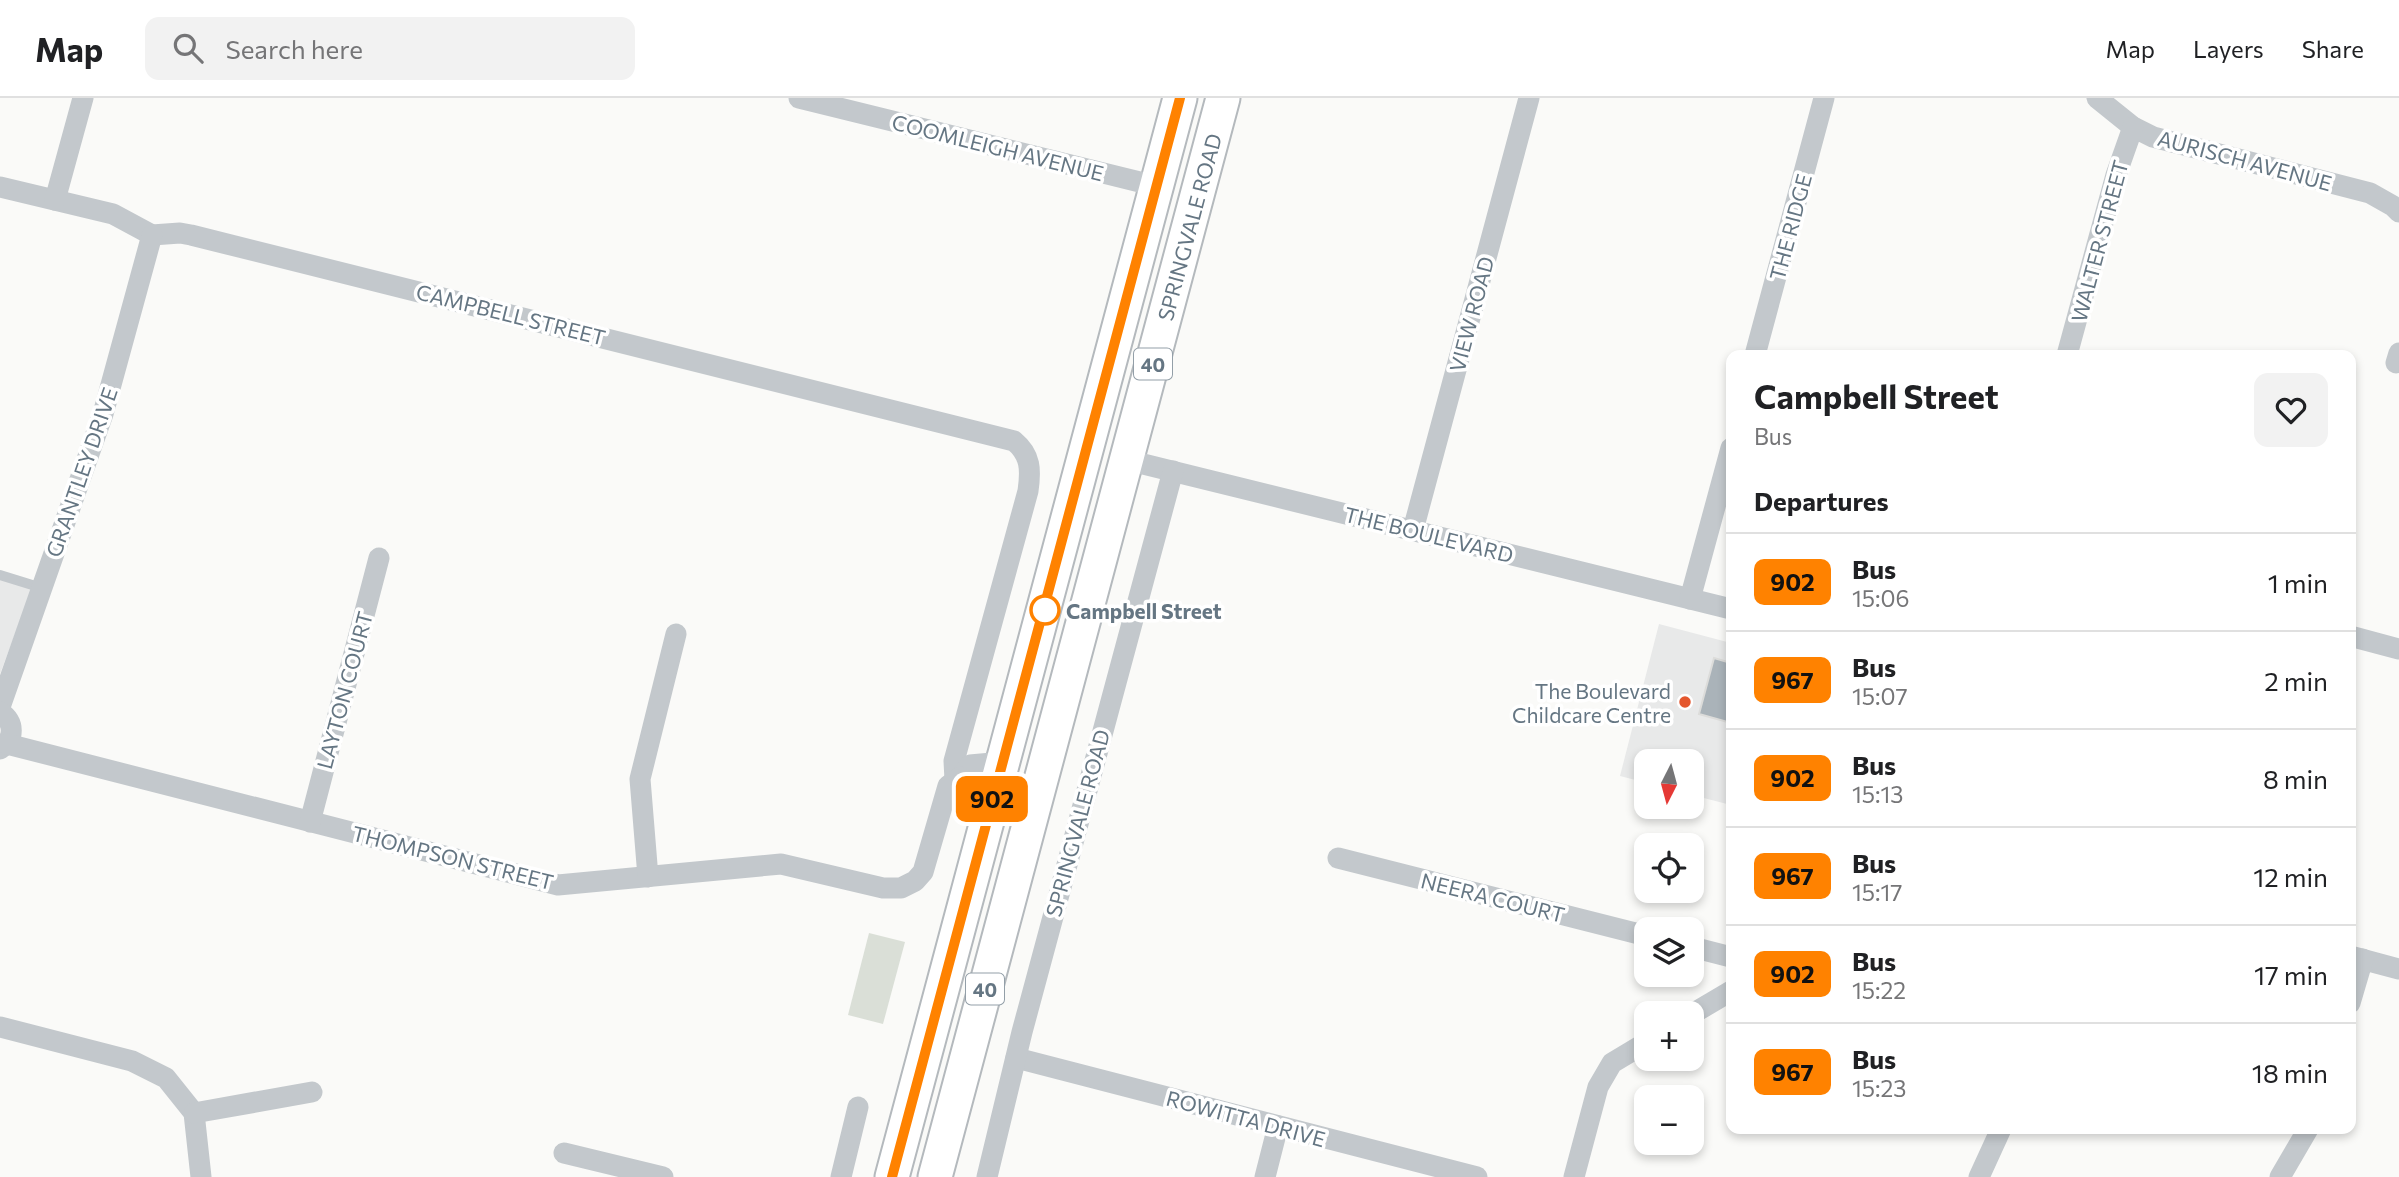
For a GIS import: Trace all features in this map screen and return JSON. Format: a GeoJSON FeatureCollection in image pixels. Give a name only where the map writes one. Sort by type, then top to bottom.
{"type":"FeatureCollection","features":[{"type":"Feature","properties":{"kind":"highway","name":"SPRINGVALE ROAD"},"geometry":{"type":"LineString","coordinates":[[892,1177],[1180,98]]}},
{"type":"Feature","properties":{"kind":"highway","name":"SPRINGVALE ROAD"},"geometry":{"type":"LineString","coordinates":[[935,1177],[1223,98]]}},
{"type":"Feature","properties":{"kind":"street"},"geometry":{"type":"LineString","coordinates":[[55,200],[83,98]]}},
{"type":"Feature","properties":{"kind":"street","name":"COOMLEIGH AVENUE"},"geometry":{"type":"LineString","coordinates":[[799,98],[1156,186]]}},
{"type":"Feature","properties":{"kind":"street","name":"VIEW ROAD"},"geometry":{"type":"LineString","coordinates":[[1413,530],[1529,98]]}},
{"type":"Feature","properties":{"kind":"street","name":"THE RIDGE"},"geometry":{"type":"LineString","coordinates":[[1756,350],[1824,98]]}},
{"type":"Feature","properties":{"kind":"street","name":"AURISCH AVENUE"},"geometry":{"type":"LineString","coordinates":[[2096,98],[2133,127],[2165,140],[2370,193],[2399,212]]}},
{"type":"Feature","properties":{"kind":"street","name":"WALTER STREET"},"geometry":{"type":"LineString","coordinates":[[2068,350],[2116,174],[2133,127]]}},
{"type":"Feature","properties":{"kind":"street","name":"CAMPBELL STREET"},"geometry":{"type":"LineString","coordinates":[[0,187],[113,214],[152,235],[191,235],[1008,438],[1022,449],[1029,461],[1028,491],[954,761],[958,779]]}},
{"type":"Feature","properties":{"kind":"street","name":"GRANTLEY DRIVE"},"geometry":{"type":"LineString","coordinates":[[0,709],[103,414],[152,235]]}},
{"type":"Feature","properties":{"kind":"street","name":"THE BOULEVARD"},"geometry":{"type":"LineString","coordinates":[[1127,460],[1726,609]]}},
{"type":"Feature","properties":{"kind":"street"},"geometry":{"type":"LineString","coordinates":[[1690,599],[1726,466]]}},
{"type":"Feature","properties":{"kind":"street","name":"SPRINGVALE ROAD"},"geometry":{"type":"LineString","coordinates":[[987,1177],[1016,1058],[1173,471]]}},
{"type":"Feature","properties":{"kind":"street","name":"LAYTON COURT"},"geometry":{"type":"LineString","coordinates":[[310,822],[379,558]]}},
{"type":"Feature","properties":{"kind":"street"},"geometry":{"type":"LineString","coordinates":[[648,877],[640,779],[676,634]]}},
{"type":"Feature","properties":{"kind":"street"},"geometry":{"type":"LineString","coordinates":[[2356,638],[2399,649]]}},
{"type":"Feature","properties":{"kind":"street"},"geometry":{"type":"LineString","coordinates":[[0,709],[12,727],[4,747]]}},
{"type":"Feature","properties":{"kind":"street","name":"THOMPSON STREET"},"geometry":{"type":"LineString","coordinates":[[4,747],[553,884],[781,864],[895,890],[906,886],[923,872],[948,786],[958,779]]}},
{"type":"Feature","properties":{"kind":"street"},"geometry":{"type":"LineString","coordinates":[[999,777],[972,787],[958,779],[970,765],[999,777],[1035,803]]}},
{"type":"Feature","properties":{"kind":"street","name":"NEERA COURT"},"geometry":{"type":"LineString","coordinates":[[1338,858],[1634,933]]}},
{"type":"Feature","properties":{"kind":"street"},"geometry":{"type":"LineString","coordinates":[[1704,950],[1726,956]]}},
{"type":"Feature","properties":{"kind":"street"},"geometry":{"type":"LineString","coordinates":[[2356,958],[2399,969]]}},
{"type":"Feature","properties":{"kind":"street"},"geometry":{"type":"LineString","coordinates":[[1704,1007],[1726,994]]}},
{"type":"Feature","properties":{"kind":"street"},"geometry":{"type":"LineString","coordinates":[[0,1027],[132,1061],[166,1078],[194,1112],[201,1177]]}},
{"type":"Feature","properties":{"kind":"street"},"geometry":{"type":"LineString","coordinates":[[1574,1177],[1598,1087],[1612,1063],[1634,1050]]}},
{"type":"Feature","properties":{"kind":"street","name":"ROWITTA DRIVE"},"geometry":{"type":"LineString","coordinates":[[1016,1058],[1477,1177]]}},
{"type":"Feature","properties":{"kind":"street"},"geometry":{"type":"LineString","coordinates":[[194,1112],[312,1092]]}},
{"type":"Feature","properties":{"kind":"street"},"geometry":{"type":"LineString","coordinates":[[841,1177],[858,1107]]}},
{"type":"Feature","properties":{"kind":"street"},"geometry":{"type":"LineString","coordinates":[[1265,1177],[1278,1126]]}},
{"type":"Feature","properties":{"kind":"street"},"geometry":{"type":"LineString","coordinates":[[1979,1177],[1999,1134]]}},
{"type":"Feature","properties":{"kind":"street"},"geometry":{"type":"LineString","coordinates":[[2280,1177],[2305,1134]]}},
{"type":"Feature","properties":{"kind":"street"},"geometry":{"type":"LineString","coordinates":[[564,1153],[663,1177]]}},
{"type":"Feature","properties":{"kind":"lane"},"geometry":{"type":"LineString","coordinates":[[0,575],[42,587]]}},
{"type":"Feature","properties":{"kind":"shaded area"},"geometry":{"type":"Polygon","coordinates":[[[0,577],[33,586],[0,674],[0,577]]]}},
{"type":"Feature","properties":{"kind":"shaded area","name":"The Boulevard Childcare Centre"},"geometry":{"type":"Polygon","coordinates":[[[1659,624],[1726,642],[1726,804],[1704,798],[1704,749],[1634,749],[1634,780],[1620,776],[1659,624]]]}},
{"type":"Feature","properties":{"kind":"shaded area"},"geometry":{"type":"Polygon","coordinates":[[[869,933],[905,942],[883,1024],[848,1015],[869,933]]]}},
{"type":"Feature","properties":{"kind":"building"},"geometry":{"type":"Polygon","coordinates":[[[1714,658],[1726,662],[1726,722],[1699,714],[1714,658]]]}},
{"type":"Feature","properties":{"kind":"bus line","name":"902"},"geometry":{"type":"LineString","coordinates":[[892,1177],[1180,98]]}},
{"type":"Feature","properties":{"kind":"place","name":"Campbell Street"},"geometry":{"type":"Point","coordinates":[1045,610]}},
{"type":"Feature","properties":{"kind":"place","name":"The Boulevard Childcare Centre"},"geometry":{"type":"Point","coordinates":[1685,702]}}]}
